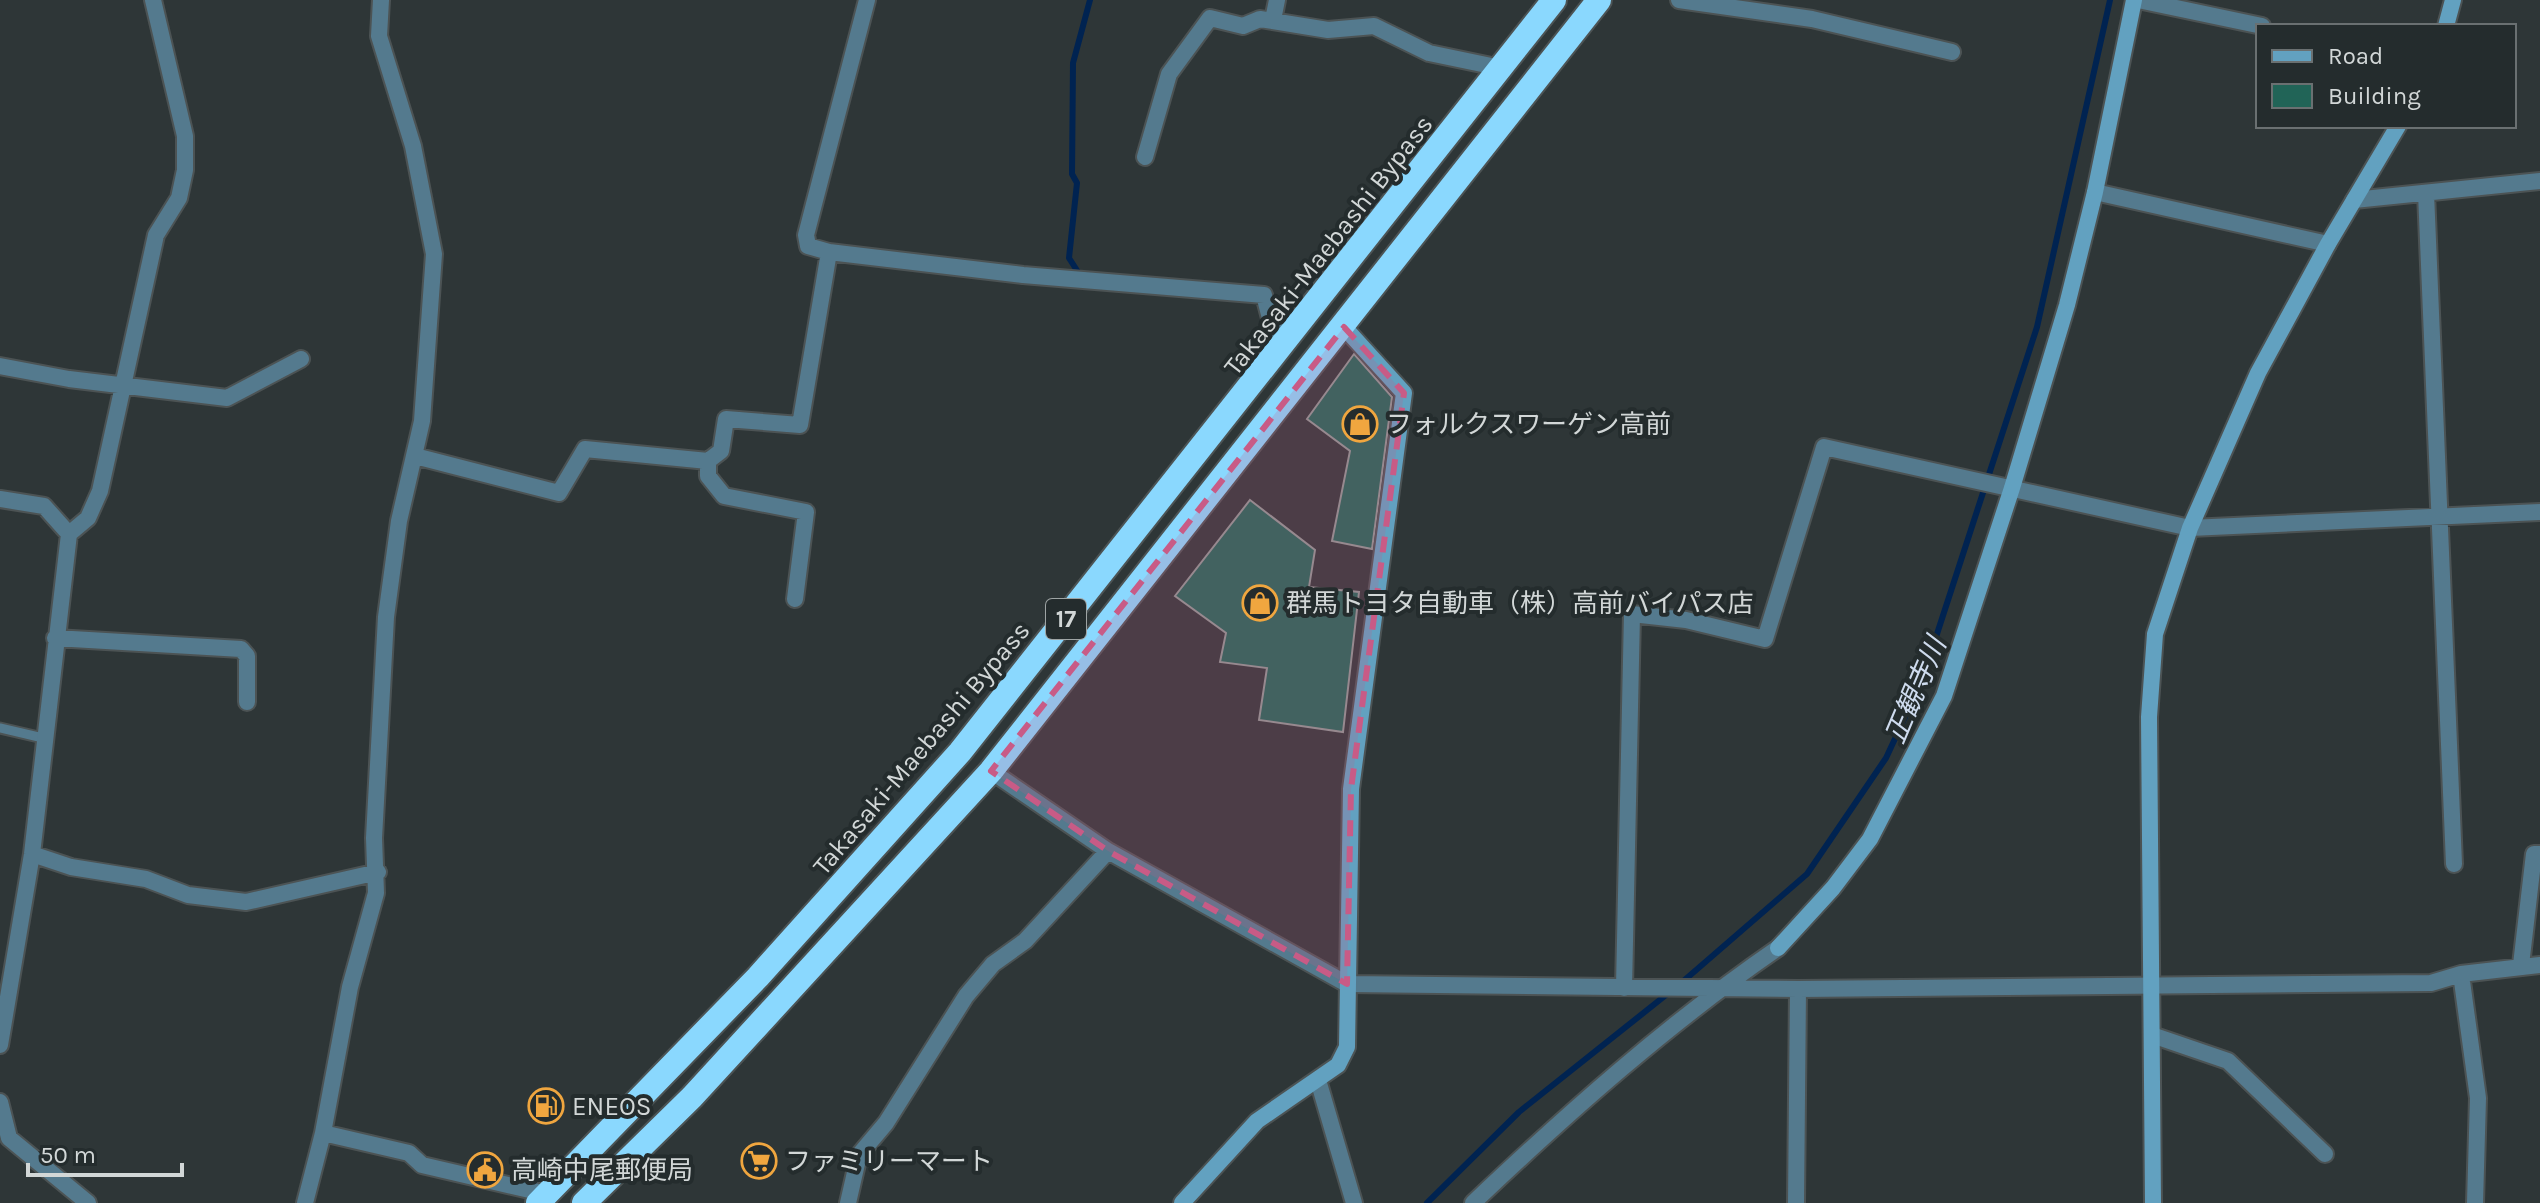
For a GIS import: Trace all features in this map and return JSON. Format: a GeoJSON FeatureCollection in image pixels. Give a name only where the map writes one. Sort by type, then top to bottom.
{"type":"FeatureCollection","features":[{"type":"Feature","properties":{"kind":"highway","name":"Takasaki-Maebashi Bypass"},"geometry":{"type":"LineString","coordinates":[[542,1199],[758,977],[960,752],[1289,340],[1554,0]]}},
{"type":"Feature","properties":{"kind":"highway","name":"17"},"geometry":{"type":"LineString","coordinates":[[584,1203],[692,1097],[991,771],[1599,0]]}},
{"type":"Feature","properties":{"kind":"street"},"geometry":{"type":"LineString","coordinates":[[0,1045],[32,854],[69,534],[88,518],[100,491],[156,235],[179,198],[185,170],[185,136],[153,0]]}},
{"type":"Feature","properties":{"kind":"street"},"geometry":{"type":"LineString","coordinates":[[305,1203],[323,1133],[350,987],[376,893],[378,872],[374,838],[386,617],[399,521],[422,421],[434,254],[413,146],[379,36],[381,0]]}},
{"type":"Feature","properties":{"kind":"street"},"geometry":{"type":"LineString","coordinates":[[867,0],[806,235],[808,246],[829,252],[1023,275],[1264,295],[1272,326],[1289,340]]}},
{"type":"Feature","properties":{"kind":"street"},"geometry":{"type":"LineString","coordinates":[[1273,20],[1277,0]]}},
{"type":"Feature","properties":{"kind":"street"},"geometry":{"type":"LineString","coordinates":[[1679,0],[1812,19],[1952,52]]}},
{"type":"Feature","properties":{"kind":"street"},"geometry":{"type":"LineString","coordinates":[[1473,1203],[1574,1108],[1720,989],[1778,948],[1833,888],[1870,839],[1915,758],[1944,696],[2012,488],[2067,305],[2136,0],[2256,25]]}},
{"type":"Feature","properties":{"kind":"street"},"geometry":{"type":"LineString","coordinates":[[2447,24],[2453,0]]}},
{"type":"Feature","properties":{"kind":"street"},"geometry":{"type":"LineString","coordinates":[[1145,157],[1169,74],[1210,18],[1243,26],[1260,19],[1328,30],[1374,26],[1429,53],[1501,68]]}},
{"type":"Feature","properties":{"kind":"street"},"geometry":{"type":"LineString","coordinates":[[2153,1203],[2150,675],[2163,606],[2190,528],[2258,373],[2328,244],[2397,128]]}},
{"type":"Feature","properties":{"kind":"street"},"geometry":{"type":"LineString","coordinates":[[2354,200],[2540,181]]}},
{"type":"Feature","properties":{"kind":"street"},"geometry":{"type":"LineString","coordinates":[[2095,192],[2328,244]]}},
{"type":"Feature","properties":{"kind":"street"},"geometry":{"type":"LineString","coordinates":[[2426,193],[2454,864]]}},
{"type":"Feature","properties":{"kind":"street"},"geometry":{"type":"LineString","coordinates":[[415,456],[559,493],[585,449],[708,461],[721,451],[726,419],[800,425],[829,252]]}},
{"type":"Feature","properties":{"kind":"street"},"geometry":{"type":"LineString","coordinates":[[1182,1203],[1257,1121],[1338,1065],[1347,1047],[1351,789],[1404,393],[1344,327]]}},
{"type":"Feature","properties":{"kind":"street"},"geometry":{"type":"LineString","coordinates":[[0,366],[122,386],[227,398],[301,359]]}},
{"type":"Feature","properties":{"kind":"street"},"geometry":{"type":"LineString","coordinates":[[1624,988],[1632,614],[1686,620],[1765,639],[1824,447],[2190,528],[2540,512]]}},
{"type":"Feature","properties":{"kind":"street"},"geometry":{"type":"LineString","coordinates":[[708,461],[708,476],[724,496],[806,512],[795,599]]}},
{"type":"Feature","properties":{"kind":"street"},"geometry":{"type":"LineString","coordinates":[[0,499],[44,506],[69,534]]}},
{"type":"Feature","properties":{"kind":"street"},"geometry":{"type":"LineString","coordinates":[[55,638],[241,649],[247,656],[247,702]]}},
{"type":"Feature","properties":{"kind":"street"},"geometry":{"type":"LineString","coordinates":[[991,771],[1108,851],[1347,984],[1798,989],[2431,983],[2461,974],[2540,965]]}},
{"type":"Feature","properties":{"kind":"street"},"geometry":{"type":"LineString","coordinates":[[848,1203],[859,1155],[886,1123],[966,996],[993,964],[1025,941],[1108,851]]}},
{"type":"Feature","properties":{"kind":"street"},"geometry":{"type":"LineString","coordinates":[[32,854],[71,867],[146,879],[188,895],[246,902],[378,872]]}},
{"type":"Feature","properties":{"kind":"street"},"geometry":{"type":"LineString","coordinates":[[2521,965],[2534,854],[2540,854]]}},
{"type":"Feature","properties":{"kind":"street"},"geometry":{"type":"LineString","coordinates":[[1767,989],[1768,970],[1778,948]]}},
{"type":"Feature","properties":{"kind":"street"},"geometry":{"type":"LineString","coordinates":[[2461,974],[2478,1098],[2475,1203]]}},
{"type":"Feature","properties":{"kind":"street"},"geometry":{"type":"LineString","coordinates":[[1796,1203],[1798,989]]}},
{"type":"Feature","properties":{"kind":"street"},"geometry":{"type":"LineString","coordinates":[[2152,1035],[2228,1061],[2325,1154]]}},
{"type":"Feature","properties":{"kind":"street"},"geometry":{"type":"LineString","coordinates":[[1318,1080],[1354,1203]]}},
{"type":"Feature","properties":{"kind":"street"},"geometry":{"type":"LineString","coordinates":[[0,1102],[9,1138],[88,1203]]}},
{"type":"Feature","properties":{"kind":"street"},"geometry":{"type":"LineString","coordinates":[[323,1133],[409,1153],[422,1165],[542,1199]]}},
{"type":"Feature","properties":{"kind":"lane"},"geometry":{"type":"LineString","coordinates":[[0,728],[43,738]]}},
{"type":"Feature","properties":{"kind":"highlighted area"},"geometry":{"type":"Polygon","coordinates":[[[1344,327],[1404,393],[1351,789],[1347,984],[1108,851],[991,771],[1344,327]]]}},
{"type":"Feature","properties":{"kind":"building"},"geometry":{"type":"Polygon","coordinates":[[[1354,354],[1392,397],[1372,549],[1332,541],[1350,451],[1307,419],[1354,354]]]}},
{"type":"Feature","properties":{"kind":"building"},"geometry":{"type":"Polygon","coordinates":[[[1250,500],[1315,550],[1309,587],[1359,592],[1343,732],[1259,720],[1267,668],[1220,662],[1226,633],[1175,596],[1250,500]]]}},
{"type":"Feature","properties":{"kind":"waterway"},"geometry":{"type":"LineString","coordinates":[[1078,272],[1069,258],[1077,183],[1072,174],[1073,63],[1090,0]]}},
{"type":"Feature","properties":{"kind":"waterway","name":"正観寺川"},"geometry":{"type":"LineString","coordinates":[[1680,984],[1807,874],[1886,758],[1921,683],[2037,327],[2110,0]]}},
{"type":"Feature","properties":{"kind":"waterway","name":"正観寺川"},"geometry":{"type":"LineString","coordinates":[[1427,1203],[1519,1112],[1671,991]]}},
{"type":"Feature","properties":{"kind":"place","name":"フォルクスワーゲン高前"},"geometry":{"type":"Point","coordinates":[1360,424]}},
{"type":"Feature","properties":{"kind":"place","name":"群馬トヨタ自動車（株）高前バイパス店"},"geometry":{"type":"Point","coordinates":[1260,603]}},
{"type":"Feature","properties":{"kind":"place","name":"ENEOS"},"geometry":{"type":"Point","coordinates":[546,1106]}},
{"type":"Feature","properties":{"kind":"place","name":"ファミリーマート"},"geometry":{"type":"Point","coordinates":[759,1161]}},
{"type":"Feature","properties":{"kind":"place","name":"高崎中尾郵便局"},"geometry":{"type":"Point","coordinates":[485,1170]}}]}
